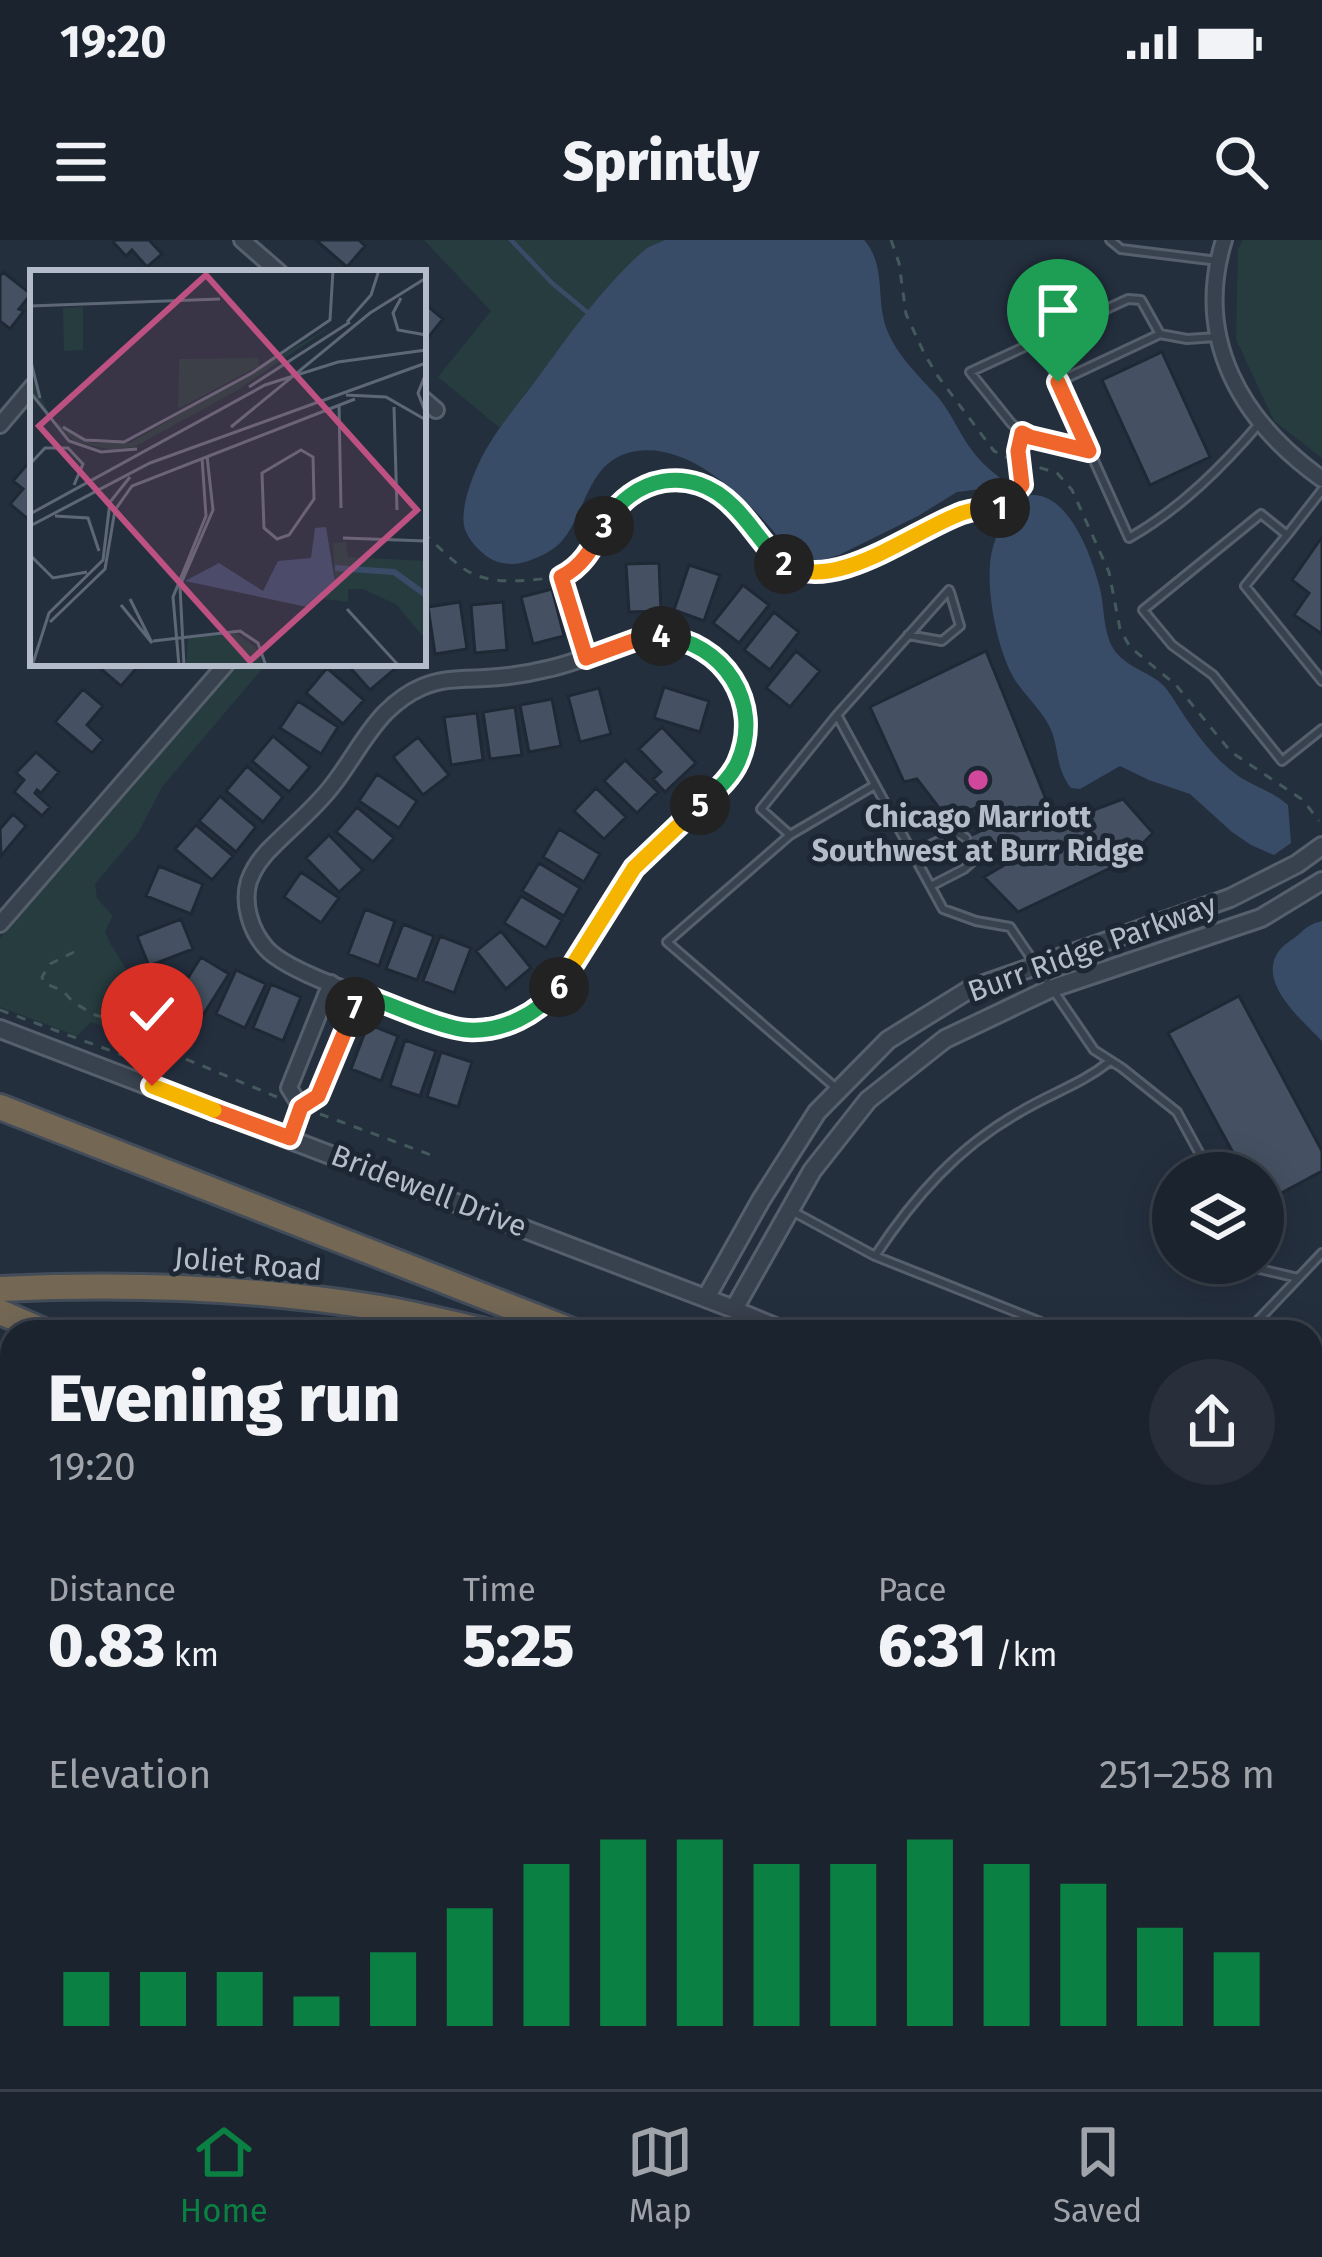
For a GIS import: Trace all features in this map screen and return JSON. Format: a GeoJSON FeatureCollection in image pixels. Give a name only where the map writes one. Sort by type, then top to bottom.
{"type":"FeatureCollection","features":[{"type":"Feature","properties":{"kind":"highway"},"geometry":{"type":"LineString","coordinates":[[0,1089],[104,1136],[158,1168]]}},
{"type":"Feature","properties":{"kind":"highway"},"geometry":{"type":"LineString","coordinates":[[0,1107],[544,1320]]}},
{"type":"Feature","properties":{"kind":"highway","name":"Joliet Road"},"geometry":{"type":"LineString","coordinates":[[0,1289],[160,1287],[281,1294],[434,1320]]}},
{"type":"Feature","properties":{"kind":"street"},"geometry":{"type":"LineString","coordinates":[[242,240],[277,270]]}},
{"type":"Feature","properties":{"kind":"street"},"geometry":{"type":"LineString","coordinates":[[1224,240],[1215,307],[1218,337],[1237,390],[1259,424],[1322,479]]}},
{"type":"Feature","properties":{"kind":"street"},"geometry":{"type":"LineString","coordinates":[[0,424],[30,389]]}},
{"type":"Feature","properties":{"kind":"street"},"geometry":{"type":"LineString","coordinates":[[426,402],[436,410]]}},
{"type":"Feature","properties":{"kind":"street"},"geometry":{"type":"LineString","coordinates":[[641,638],[691,641],[725,666],[738,689],[746,738],[725,783],[634,868],[568,975],[536,1010],[503,1026],[464,1030],[275,958],[255,932],[248,910],[250,878],[268,851],[324,796],[395,703],[442,680],[529,673],[586,658],[641,638]]}},
{"type":"Feature","properties":{"kind":"street"},"geometry":{"type":"LineString","coordinates":[[0,924],[223,666]]}},
{"type":"Feature","properties":{"kind":"street","name":"Burr Ridge Parkway"},"geometry":{"type":"LineString","coordinates":[[707,1297],[761,1200],[818,1112],[888,1040],[970,989],[1230,898],[1322,846]]}},
{"type":"Feature","properties":{"kind":"street","name":"Burr Ridge Parkway"},"geometry":{"type":"LineString","coordinates":[[734,1309],[812,1171],[868,1100],[945,1039],[1050,989],[1262,918],[1322,881]]}},
{"type":"Feature","properties":{"kind":"street"},"geometry":{"type":"LineString","coordinates":[[301,1107],[289,1088],[331,983]]}},
{"type":"Feature","properties":{"kind":"street"},"geometry":{"type":"LineString","coordinates":[[290,1138],[301,1107],[318,1096],[361,994]]}},
{"type":"Feature","properties":{"kind":"street","name":"Bridewell Drive"},"geometry":{"type":"LineString","coordinates":[[0,1029],[761,1320]]}},
{"type":"Feature","properties":{"kind":"lane"},"geometry":{"type":"LineString","coordinates":[[1110,240],[1121,250],[1218,261]]}},
{"type":"Feature","properties":{"kind":"lane"},"geometry":{"type":"LineString","coordinates":[[1089,451],[1022,433],[970,372],[1135,298],[1142,300],[1160,334]]}},
{"type":"Feature","properties":{"kind":"lane"},"geometry":{"type":"LineString","coordinates":[[1058,382],[1160,334],[1218,337]]}},
{"type":"Feature","properties":{"kind":"lane"},"geometry":{"type":"LineString","coordinates":[[1040,341],[1130,538],[1217,472],[1259,424]]}},
{"type":"Feature","properties":{"kind":"lane"},"geometry":{"type":"LineString","coordinates":[[1322,490],[1245,586],[1322,681]]}},
{"type":"Feature","properties":{"kind":"lane"},"geometry":{"type":"LineString","coordinates":[[1287,535],[1261,514],[1143,610],[1172,645],[1213,675],[1282,761],[1322,729]]}},
{"type":"Feature","properties":{"kind":"lane"},"geometry":{"type":"LineString","coordinates":[[790,835],[761,809],[837,715],[908,635],[949,590],[960,626],[942,641],[908,635]]}},
{"type":"Feature","properties":{"kind":"lane"},"geometry":{"type":"LineString","coordinates":[[837,715],[943,909],[1010,927],[1094,1050],[1177,1112],[1199,1152]]}},
{"type":"Feature","properties":{"kind":"lane"},"geometry":{"type":"LineString","coordinates":[[838,1090],[667,942],[790,835],[875,785]]}},
{"type":"Feature","properties":{"kind":"lane"},"geometry":{"type":"LineString","coordinates":[[913,853],[954,834],[966,838]]}},
{"type":"Feature","properties":{"kind":"lane"},"geometry":{"type":"LineString","coordinates":[[931,886],[975,859]]}},
{"type":"Feature","properties":{"kind":"lane"},"geometry":{"type":"LineString","coordinates":[[875,1256],[921,1192],[955,1158],[1022,1110],[1086,1080],[1109,1062]]}},
{"type":"Feature","properties":{"kind":"lane"},"geometry":{"type":"LineString","coordinates":[[789,1209],[875,1256],[1036,1320]]}},
{"type":"Feature","properties":{"kind":"lane"},"geometry":{"type":"LineString","coordinates":[[1258,1320],[1322,1253]]}},
{"type":"Feature","properties":{"kind":"lane"},"geometry":{"type":"LineString","coordinates":[[1284,1275],[1298,1278]]}},
{"type":"Feature","properties":{"kind":"path"},"geometry":{"type":"LineString","coordinates":[[891,240],[906,314],[929,363],[989,445],[1020,462]]}},
{"type":"Feature","properties":{"kind":"path"},"geometry":{"type":"LineString","coordinates":[[426,535],[474,574],[507,580],[561,577],[582,562],[625,497],[660,482],[686,482],[712,490],[736,509],[781,562],[803,573],[839,571],[965,512],[1006,505],[1022,479],[1018,445],[1022,433]]}},
{"type":"Feature","properties":{"kind":"path"},"geometry":{"type":"LineString","coordinates":[[561,577],[586,658]]}},
{"type":"Feature","properties":{"kind":"path"},"geometry":{"type":"LineString","coordinates":[[74,952],[50,964],[42,977],[44,983],[95,1015],[141,1028],[160,1054],[182,1057],[431,1155]]}},
{"type":"Feature","properties":{"kind":"path"},"geometry":{"type":"LineString","coordinates":[[0,1010],[136,1060],[160,1054]]}},
{"type":"Feature","properties":{"kind":"green space"},"geometry":{"type":"Polygon","coordinates":[[[424,240],[665,240],[644,250],[587,312],[500,428],[438,377],[491,311],[424,240]]]}},
{"type":"Feature","properties":{"kind":"green space"},"geometry":{"type":"Polygon","coordinates":[[[1243,240],[1322,240],[1322,458],[1274,421],[1236,339],[1238,249],[1243,240]]]}},
{"type":"Feature","properties":{"kind":"green space"},"geometry":{"type":"Polygon","coordinates":[[[231,666],[264,666],[162,787],[138,833],[95,884],[97,898],[113,916],[105,931],[110,943],[149,1006],[136,1038],[91,1022],[77,1036],[0,1007],[0,938],[231,666]]]}},
{"type":"Feature","properties":{"kind":"water"},"geometry":{"type":"Polygon","coordinates":[[[665,240],[864,240],[876,261],[887,330],[903,358],[943,404],[985,465],[1024,496],[1039,496],[1064,511],[1089,556],[1113,648],[1164,686],[1199,737],[1227,767],[1288,805],[1291,843],[1274,855],[1251,845],[1190,794],[1120,766],[1080,789],[1071,788],[1050,728],[1015,680],[998,635],[990,565],[996,539],[1014,509],[989,488],[957,492],[839,555],[809,564],[713,475],[678,456],[641,451],[622,455],[600,472],[568,533],[549,552],[510,564],[479,550],[463,518],[473,477],[491,441],[598,298],[643,251],[665,240]]]}},
{"type":"Feature","properties":{"kind":"water"},"geometry":{"type":"Polygon","coordinates":[[[1322,921],[1322,1041],[1278,990],[1273,966],[1284,946],[1322,921]]]}},
{"type":"Feature","properties":{"kind":"building"},"geometry":{"type":"Polygon","coordinates":[[[149,240],[162,254],[147,267],[132,250],[126,256],[113,242],[149,240]]]}},
{"type":"Feature","properties":{"kind":"building"},"geometry":{"type":"Polygon","coordinates":[[[316,240],[359,240],[365,246],[347,267],[316,240]]]}},
{"type":"Feature","properties":{"kind":"building"},"geometry":{"type":"Polygon","coordinates":[[[3,272],[30,293],[10,329],[0,321],[3,272]]]}},
{"type":"Feature","properties":{"kind":"building"},"geometry":{"type":"Polygon","coordinates":[[[426,305],[443,319],[426,338],[426,305]]]}},
{"type":"Feature","properties":{"kind":"building"},"geometry":{"type":"Polygon","coordinates":[[[1162,352],[1210,457],[1150,485],[1102,380],[1162,352]]]}},
{"type":"Feature","properties":{"kind":"building"},"geometry":{"type":"Polygon","coordinates":[[[30,461],[29,520],[10,504],[23,489],[13,481],[30,461]]]}},
{"type":"Feature","properties":{"kind":"building"},"geometry":{"type":"Polygon","coordinates":[[[1322,537],[1322,634],[1294,615],[1309,593],[1292,580],[1322,537]]]}},
{"type":"Feature","properties":{"kind":"building"},"geometry":{"type":"Polygon","coordinates":[[[659,563],[661,611],[629,612],[626,564],[659,563]]]}},
{"type":"Feature","properties":{"kind":"building"},"geometry":{"type":"Polygon","coordinates":[[[689,565],[720,575],[704,621],[674,610],[689,565]]]}},
{"type":"Feature","properties":{"kind":"building"},"geometry":{"type":"Polygon","coordinates":[[[743,585],[769,605],[739,643],[713,623],[743,585]]]}},
{"type":"Feature","properties":{"kind":"building"},"geometry":{"type":"Polygon","coordinates":[[[552,589],[564,636],[533,644],[521,597],[552,589]]]}},
{"type":"Feature","properties":{"kind":"building"},"geometry":{"type":"Polygon","coordinates":[[[460,602],[467,649],[435,654],[428,607],[460,602]]]}},
{"type":"Feature","properties":{"kind":"building"},"geometry":{"type":"Polygon","coordinates":[[[503,602],[507,650],[475,653],[471,605],[503,602]]]}},
{"type":"Feature","properties":{"kind":"building"},"geometry":{"type":"Polygon","coordinates":[[[774,612],[799,632],[770,670],[744,650],[774,612]]]}},
{"type":"Feature","properties":{"kind":"building"},"geometry":{"type":"Polygon","coordinates":[[[796,651],[820,671],[790,707],[766,688],[796,651]]]}},
{"type":"Feature","properties":{"kind":"building","name":"Chicago Marriott Southwest at Burr Ridge"},"geometry":{"type":"Polygon","coordinates":[[[986,651],[1056,824],[1123,799],[1153,833],[1125,861],[1018,912],[984,877],[1008,863],[1000,848],[970,860],[961,840],[991,826],[981,805],[949,821],[917,779],[904,782],[870,707],[986,651]]]}},
{"type":"Feature","properties":{"kind":"building"},"geometry":{"type":"Polygon","coordinates":[[[105,666],[138,666],[121,686],[102,670],[105,666]]]}},
{"type":"Feature","properties":{"kind":"building"},"geometry":{"type":"Polygon","coordinates":[[[349,666],[395,669],[370,690],[349,666]]]}},
{"type":"Feature","properties":{"kind":"building"},"geometry":{"type":"Polygon","coordinates":[[[327,668],[364,700],[343,724],[306,693],[327,668]]]}},
{"type":"Feature","properties":{"kind":"building"},"geometry":{"type":"Polygon","coordinates":[[[664,687],[709,701],[700,732],[654,718],[664,687]]]}},
{"type":"Feature","properties":{"kind":"building"},"geometry":{"type":"Polygon","coordinates":[[[599,688],[611,734],[580,742],[568,696],[599,688]]]}},
{"type":"Feature","properties":{"kind":"building"},"geometry":{"type":"Polygon","coordinates":[[[83,689],[103,706],[87,725],[103,740],[92,753],[55,722],[83,689]]]}},
{"type":"Feature","properties":{"kind":"building"},"geometry":{"type":"Polygon","coordinates":[[[552,699],[561,746],[529,752],[520,705],[552,699]]]}},
{"type":"Feature","properties":{"kind":"building"},"geometry":{"type":"Polygon","coordinates":[[[298,701],[338,727],[321,754],[280,728],[298,701]]]}},
{"type":"Feature","properties":{"kind":"building"},"geometry":{"type":"Polygon","coordinates":[[[515,707],[522,755],[490,759],[483,712],[515,707]]]}},
{"type":"Feature","properties":{"kind":"building"},"geometry":{"type":"Polygon","coordinates":[[[477,713],[483,760],[451,765],[444,717],[477,713]]]}},
{"type":"Feature","properties":{"kind":"building"},"geometry":{"type":"Polygon","coordinates":[[[662,727],[696,763],[665,792],[653,779],[661,772],[639,749],[662,727]]]}},
{"type":"Feature","properties":{"kind":"building"},"geometry":{"type":"Polygon","coordinates":[[[273,736],[310,767],[289,792],[252,761],[273,736]]]}},
{"type":"Feature","properties":{"kind":"building"},"geometry":{"type":"Polygon","coordinates":[[[418,737],[449,775],[423,795],[393,757],[418,737]]]}},
{"type":"Feature","properties":{"kind":"building"},"geometry":{"type":"Polygon","coordinates":[[[36,752],[59,772],[41,793],[35,793],[50,807],[42,816],[14,792],[24,780],[16,773],[36,752]]]}},
{"type":"Feature","properties":{"kind":"building"},"geometry":{"type":"Polygon","coordinates":[[[625,760],[658,792],[637,813],[604,781],[625,760]]]}},
{"type":"Feature","properties":{"kind":"building"},"geometry":{"type":"Polygon","coordinates":[[[247,766],[283,797],[263,822],[226,791],[247,766]]]}},
{"type":"Feature","properties":{"kind":"building"},"geometry":{"type":"Polygon","coordinates":[[[377,774],[417,801],[399,828],[359,801],[377,774]]]}},
{"type":"Feature","properties":{"kind":"building"},"geometry":{"type":"Polygon","coordinates":[[[596,788],[626,817],[604,839],[574,811],[596,788]]]}},
{"type":"Feature","properties":{"kind":"building"},"geometry":{"type":"Polygon","coordinates":[[[220,796],[256,827],[236,852],[199,821],[220,796]]]}},
{"type":"Feature","properties":{"kind":"building"},"geometry":{"type":"Polygon","coordinates":[[[357,807],[394,838],[373,862],[336,832],[357,807]]]}},
{"type":"Feature","properties":{"kind":"building"},"geometry":{"type":"Polygon","coordinates":[[[13,814],[26,826],[1,856],[0,829],[13,814]]]}},
{"type":"Feature","properties":{"kind":"building"},"geometry":{"type":"Polygon","coordinates":[[[196,825],[233,856],[212,880],[175,849],[196,825]]]}},
{"type":"Feature","properties":{"kind":"building"},"geometry":{"type":"Polygon","coordinates":[[[559,829],[600,854],[584,882],[543,857],[559,829]]]}},
{"type":"Feature","properties":{"kind":"building"},"geometry":{"type":"Polygon","coordinates":[[[329,835],[363,870],[339,892],[306,858],[329,835]]]}},
{"type":"Feature","properties":{"kind":"building"},"geometry":{"type":"Polygon","coordinates":[[[539,863],[580,888],[564,916],[522,891],[539,863]]]}},
{"type":"Feature","properties":{"kind":"building"},"geometry":{"type":"Polygon","coordinates":[[[159,866],[203,884],[191,914],[146,896],[159,866]]]}},
{"type":"Feature","properties":{"kind":"building"},"geometry":{"type":"Polygon","coordinates":[[[301,872],[339,898],[321,923],[284,897],[301,872]]]}},
{"type":"Feature","properties":{"kind":"building"},"geometry":{"type":"Polygon","coordinates":[[[521,896],[562,920],[546,948],[504,923],[521,896]]]}},
{"type":"Feature","properties":{"kind":"building"},"geometry":{"type":"Polygon","coordinates":[[[365,909],[395,921],[379,966],[348,954],[365,909]]]}},
{"type":"Feature","properties":{"kind":"building"},"geometry":{"type":"Polygon","coordinates":[[[181,919],[193,949],[149,966],[137,936],[181,919]]]}},
{"type":"Feature","properties":{"kind":"building"},"geometry":{"type":"Polygon","coordinates":[[[403,924],[434,936],[417,980],[386,969],[403,924]]]}},
{"type":"Feature","properties":{"kind":"building"},"geometry":{"type":"Polygon","coordinates":[[[501,931],[531,968],[506,989],[476,951],[501,931]]]}},
{"type":"Feature","properties":{"kind":"building"},"geometry":{"type":"Polygon","coordinates":[[[440,936],[471,948],[454,993],[423,981],[440,936]]]}},
{"type":"Feature","properties":{"kind":"building"},"geometry":{"type":"Polygon","coordinates":[[[201,957],[229,974],[203,1015],[176,997],[201,957]]]}},
{"type":"Feature","properties":{"kind":"building"},"geometry":{"type":"Polygon","coordinates":[[[236,970],[266,984],[245,1028],[216,1014],[236,970]]]}},
{"type":"Feature","properties":{"kind":"building"},"geometry":{"type":"Polygon","coordinates":[[[271,984],[301,997],[283,1041],[253,1028],[271,984]]]}},
{"type":"Feature","properties":{"kind":"building"},"geometry":{"type":"Polygon","coordinates":[[[1239,996],[1322,1151],[1322,1171],[1284,1192],[1284,1152],[1233,1152],[1168,1033],[1239,996]]]}},
{"type":"Feature","properties":{"kind":"building"},"geometry":{"type":"Polygon","coordinates":[[[368,1024],[398,1036],[381,1081],[351,1069],[368,1024]]]}},
{"type":"Feature","properties":{"kind":"building"},"geometry":{"type":"Polygon","coordinates":[[[405,1040],[436,1051],[420,1096],[390,1086],[405,1040]]]}},
{"type":"Feature","properties":{"kind":"building"},"geometry":{"type":"Polygon","coordinates":[[[441,1052],[472,1062],[458,1107],[427,1097],[441,1052]]]}},
{"type":"Feature","properties":{"kind":"waterway"},"geometry":{"type":"LineString","coordinates":[[511,240],[587,312]]}},
{"type":"Feature","properties":{"kind":"place","name":"Chicago Marriott Southwest at Burr Ridge"},"geometry":{"type":"Point","coordinates":[978,780]}},
{"type":"Feature","properties":{"kind":"route"},"geometry":{"type":"LineString","coordinates":[[152,1086],[290,1138],[301,1107],[318,1096],[361,994],[464,1030],[503,1026],[536,1010],[568,975],[634,868],[725,783],[746,738],[738,689],[725,666],[691,641],[641,638],[586,658],[561,577],[582,562],[616,506],[646,485],[673,481],[700,485],[729,502],[781,562],[803,573],[839,571],[965,512],[1006,505],[1022,485],[1018,445],[1022,433],[1089,451],[1058,382]]}}]}
